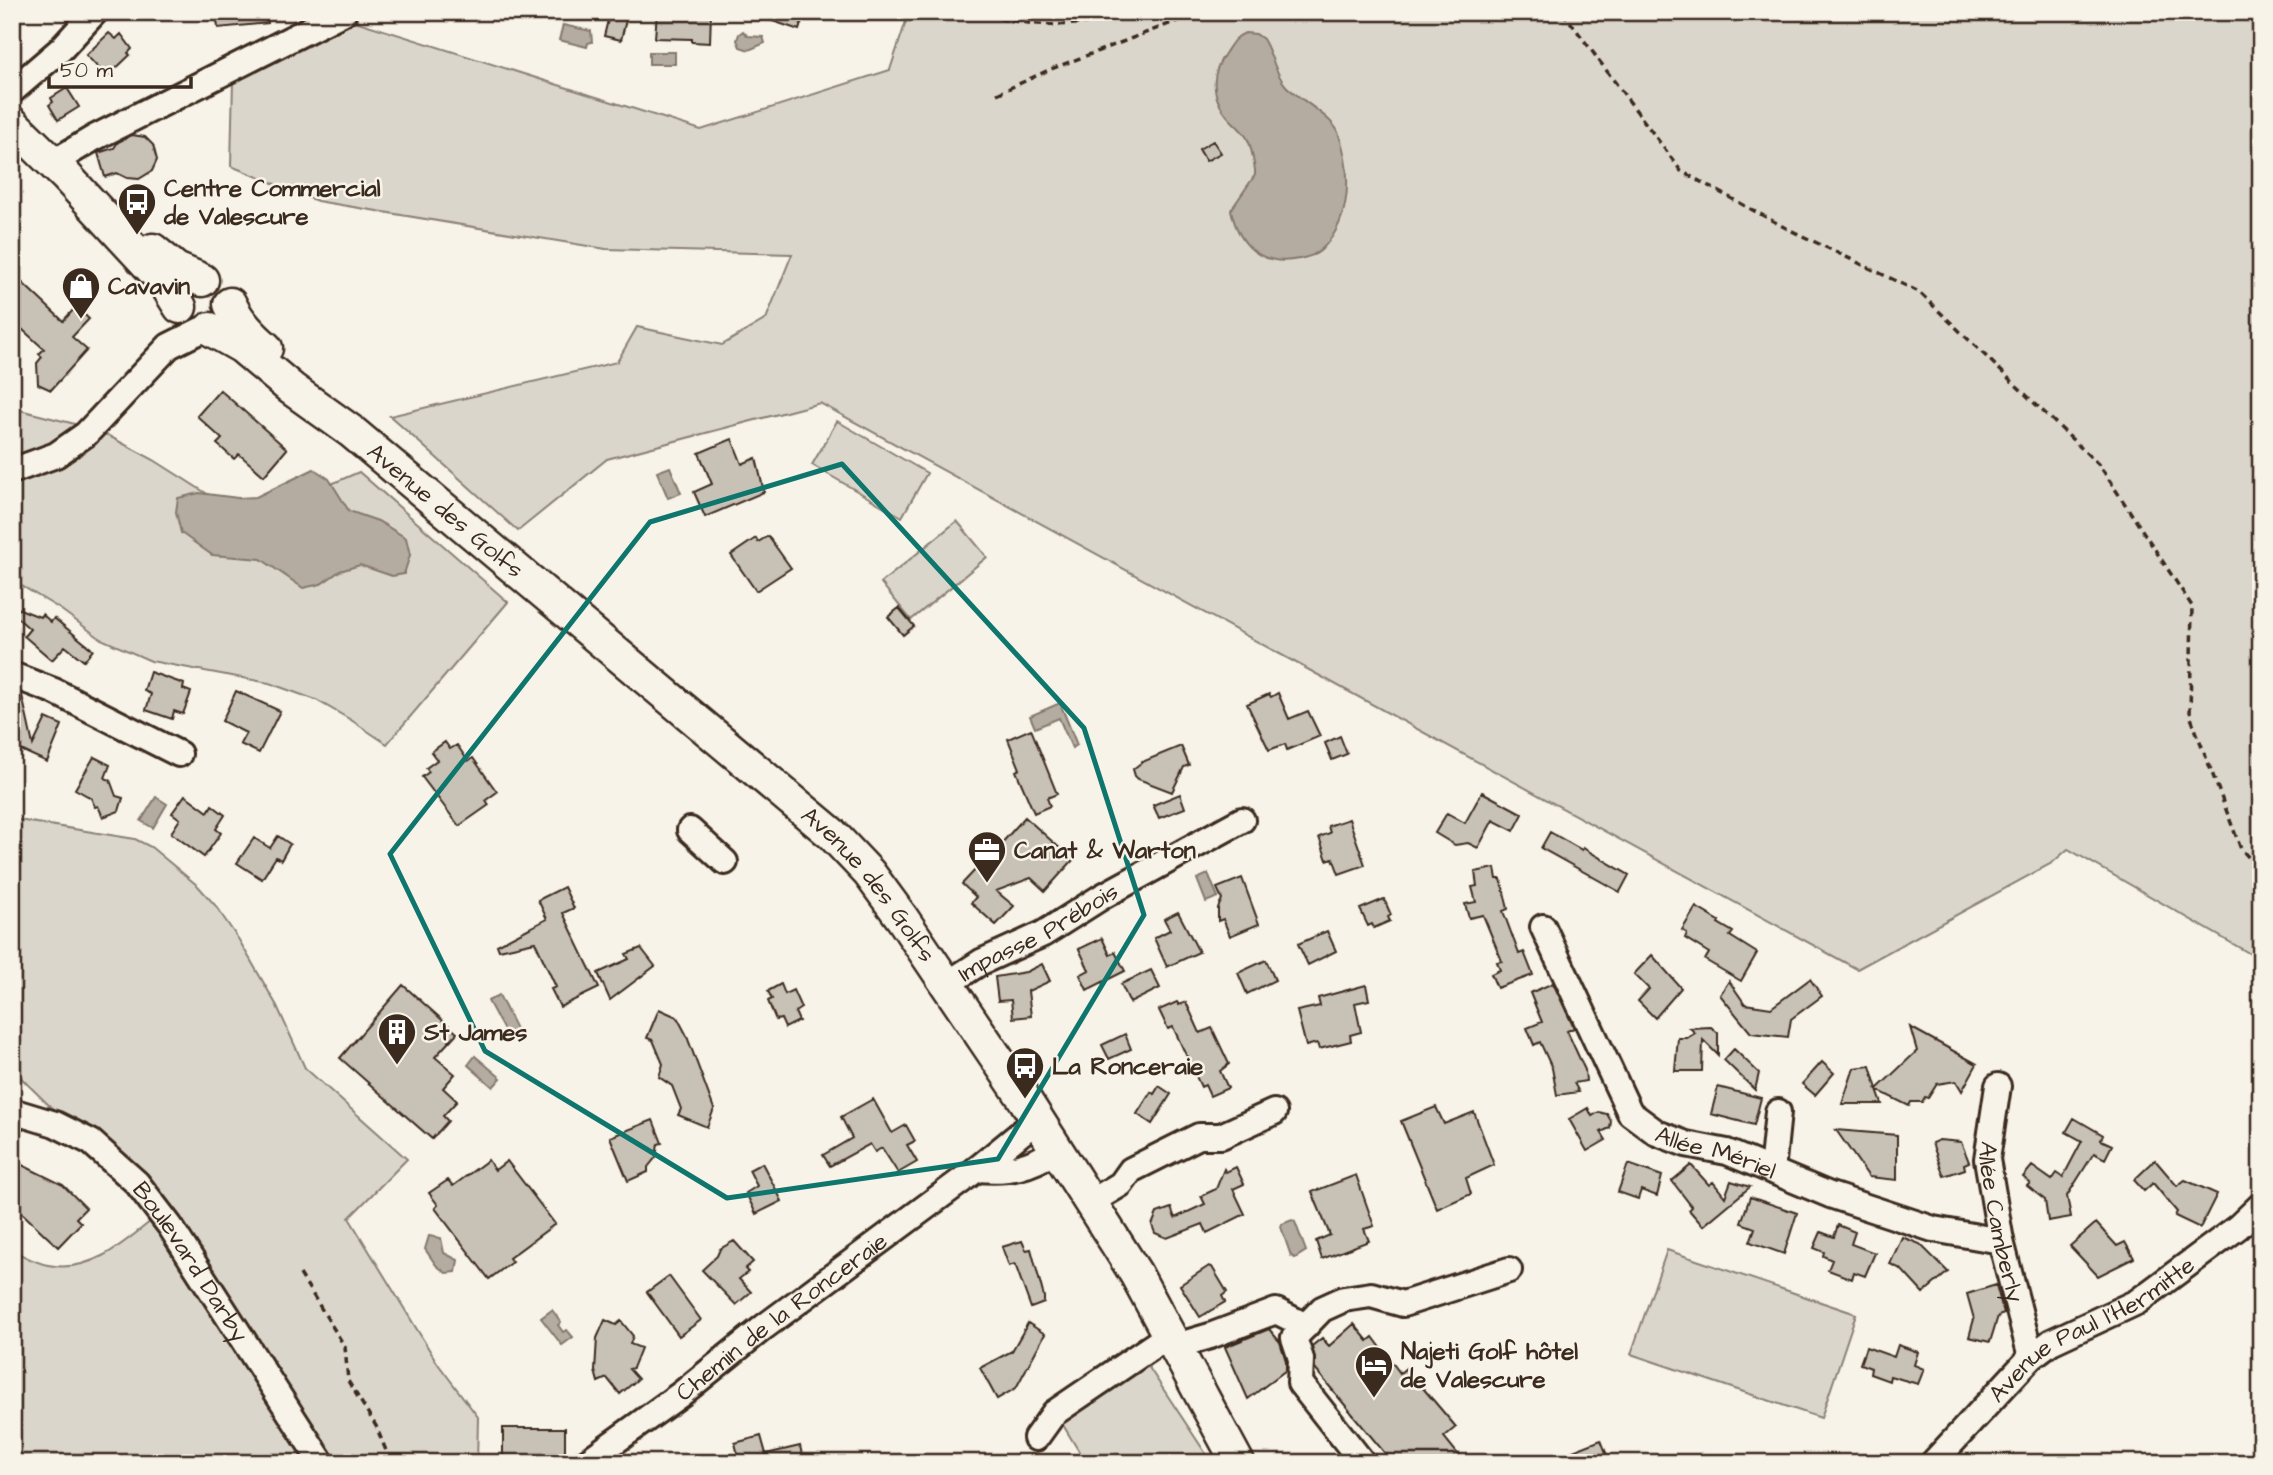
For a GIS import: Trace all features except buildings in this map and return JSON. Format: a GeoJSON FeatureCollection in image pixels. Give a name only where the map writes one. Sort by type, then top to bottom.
{"type":"FeatureCollection","features":[{"type":"Feature","properties":{"kind":"main road","name":"Avenue des Golfs"},"geometry":{"type":"LineString","coordinates":[[12,123],[166,283],[193,320],[242,347],[292,389],[352,432],[832,834],[869,873],[947,984],[1091,1202],[1136,1274],[1238,1463]]}},
{"type":"Feature","properties":{"kind":"main road","name":"Avenue des Golfs"},"geometry":{"type":"LineString","coordinates":[[59,169],[176,269],[202,279]]}},
{"type":"Feature","properties":{"kind":"main road"},"geometry":{"type":"LineString","coordinates":[[202,279],[218,283],[228,296],[230,304],[225,320],[193,320],[183,292],[188,286],[202,279]]}},
{"type":"Feature","properties":{"kind":"main road","name":"Avenue des Golfs"},"geometry":{"type":"LineString","coordinates":[[230,304],[248,333],[301,379],[352,432]]}},
{"type":"Feature","properties":{"kind":"street"},"geometry":{"type":"LineString","coordinates":[[12,91],[61,49],[95,12]]}},
{"type":"Feature","properties":{"kind":"street"},"geometry":{"type":"LineString","coordinates":[[59,169],[94,138],[344,12]]}},
{"type":"Feature","properties":{"kind":"street"},"geometry":{"type":"LineString","coordinates":[[12,471],[56,455],[86,434],[193,320]]}},
{"type":"Feature","properties":{"kind":"street"},"geometry":{"type":"LineString","coordinates":[[12,675],[54,691],[179,754]]}},
{"type":"Feature","properties":{"kind":"street","name":"Impasse Prébois"},"geometry":{"type":"LineString","coordinates":[[947,984],[981,962],[1043,934],[1103,896],[1242,820]]}},
{"type":"Feature","properties":{"kind":"street"},"geometry":{"type":"LineString","coordinates":[[690,830],[725,862]]}},
{"type":"Feature","properties":{"kind":"street","name":"Allée Mériel"},"geometry":{"type":"LineString","coordinates":[[1543,926],[1630,1113],[1657,1133],[1686,1144],[1727,1152],[1830,1195],[1933,1228],[2001,1241]]}},
{"type":"Feature","properties":{"kind":"street","name":"Allée Camberly"},"geometry":{"type":"LineString","coordinates":[[1998,1086],[1987,1159],[2001,1241],[2031,1357]]}},
{"type":"Feature","properties":{"kind":"street","name":"Boulevard Darby"},"geometry":{"type":"LineString","coordinates":[[12,1111],[55,1124],[91,1142],[137,1183],[170,1226],[321,1463]]}},
{"type":"Feature","properties":{"kind":"street"},"geometry":{"type":"LineString","coordinates":[[1091,1202],[1121,1184],[1139,1185],[1208,1150],[1221,1136],[1274,1112]]}},
{"type":"Feature","properties":{"kind":"street"},"geometry":{"type":"LineString","coordinates":[[1773,1171],[1778,1112]]}},
{"type":"Feature","properties":{"kind":"street","name":"Chemin de la Ronceraie"},"geometry":{"type":"LineString","coordinates":[[584,1463],[681,1394],[764,1327],[977,1169],[1037,1120]]}},
{"type":"Feature","properties":{"kind":"street"},"geometry":{"type":"LineString","coordinates":[[977,1169],[1003,1171],[1034,1164],[1057,1150]]}},
{"type":"Feature","properties":{"kind":"street","name":"Avenue Paul l'Hermitte"},"geometry":{"type":"LineString","coordinates":[[1933,1463],[2031,1357],[2051,1342],[2137,1302],[2238,1227],[2261,1205]]}},
{"type":"Feature","properties":{"kind":"street"},"geometry":{"type":"LineString","coordinates":[[1363,1463],[1300,1383],[1301,1359],[1294,1338],[1322,1309],[1344,1299],[1371,1295],[1403,1304],[1508,1270]]}},
{"type":"Feature","properties":{"kind":"street"},"geometry":{"type":"LineString","coordinates":[[1036,1438],[1054,1413],[1172,1340],[1210,1336],[1276,1311],[1306,1326]]}},
{"type":"Feature","properties":{"kind":"path"},"geometry":{"type":"LineString","coordinates":[[964,12],[1039,26],[1088,23],[1127,12]]}},
{"type":"Feature","properties":{"kind":"path"},"geometry":{"type":"LineString","coordinates":[[996,94],[1051,69],[1201,12]]}},
{"type":"Feature","properties":{"kind":"path"},"geometry":{"type":"LineString","coordinates":[[1255,12],[1272,17],[1311,19],[1330,12]]}},
{"type":"Feature","properties":{"kind":"path"},"geometry":{"type":"LineString","coordinates":[[1563,12],[1681,171],[1784,227],[1919,292],[2100,466],[2192,606],[2190,715],[2241,849],[2261,871]]}},
{"type":"Feature","properties":{"kind":"path"},"geometry":{"type":"LineString","coordinates":[[300,1274],[345,1347],[348,1381],[376,1426],[391,1463]]}},
{"type":"Feature","properties":{"kind":"highlighted area"},"geometry":{"type":"Polygon","coordinates":[[[842,464],[1084,728],[1144,915],[998,1159],[727,1198],[485,1051],[390,854],[650,522],[842,464]]]}},
{"type":"Feature","properties":{"kind":"shaded area"},"geometry":{"type":"Polygon","coordinates":[[[909,12],[2261,12],[2261,960],[2068,849],[2052,863],[1857,969],[820,403],[607,459],[518,531],[390,416],[617,362],[637,327],[722,345],[766,319],[792,254],[606,249],[317,201],[231,166],[233,80],[352,20],[701,130],[890,70],[909,12]]]}},
{"type":"Feature","properties":{"kind":"shaded area"},"geometry":{"type":"Polygon","coordinates":[[[563,25],[591,31],[592,42],[588,43],[587,47],[559,40],[563,25]]]}},
{"type":"Feature","properties":{"kind":"shaded area"},"geometry":{"type":"Polygon","coordinates":[[[743,31],[748,36],[763,37],[765,43],[749,50],[740,47],[737,40],[743,31]]]}},
{"type":"Feature","properties":{"kind":"shaded area"},"geometry":{"type":"Polygon","coordinates":[[[1245,33],[1256,34],[1263,39],[1282,81],[1335,126],[1343,147],[1347,193],[1340,223],[1323,248],[1306,257],[1285,261],[1263,257],[1246,243],[1231,210],[1255,175],[1255,170],[1249,142],[1220,105],[1215,82],[1221,59],[1234,41],[1245,33]]]}},
{"type":"Feature","properties":{"kind":"shaded area"},"geometry":{"type":"Polygon","coordinates":[[[649,52],[675,52],[675,64],[649,64],[649,52]]]}},
{"type":"Feature","properties":{"kind":"shaded area"},"geometry":{"type":"Polygon","coordinates":[[[12,408],[107,435],[154,460],[228,507],[276,508],[359,472],[508,602],[387,744],[316,700],[269,683],[151,661],[101,639],[60,609],[12,580],[12,408]]]}},
{"type":"Feature","properties":{"kind":"shaded area"},"geometry":{"type":"Polygon","coordinates":[[[837,421],[927,473],[902,517],[812,465],[837,421]]]}},
{"type":"Feature","properties":{"kind":"shaded area"},"geometry":{"type":"Polygon","coordinates":[[[670,467],[681,493],[668,498],[657,472],[670,467]]]}},
{"type":"Feature","properties":{"kind":"shaded area"},"geometry":{"type":"Polygon","coordinates":[[[314,469],[329,479],[349,511],[378,521],[406,538],[410,555],[404,574],[392,576],[360,565],[340,571],[321,584],[303,588],[261,559],[212,555],[181,533],[176,512],[178,498],[199,493],[238,498],[256,497],[314,469]]]}},
{"type":"Feature","properties":{"kind":"shaded area"},"geometry":{"type":"Polygon","coordinates":[[[957,521],[987,557],[911,620],[881,583],[957,521]]]}},
{"type":"Feature","properties":{"kind":"shaded area"},"geometry":{"type":"Polygon","coordinates":[[[1060,703],[1077,745],[1072,748],[1059,718],[1035,728],[1030,716],[1060,703]]]}},
{"type":"Feature","properties":{"kind":"shaded area"},"geometry":{"type":"Polygon","coordinates":[[[156,797],[167,804],[153,828],[141,821],[156,797]]]}},
{"type":"Feature","properties":{"kind":"shaded area"},"geometry":{"type":"Polygon","coordinates":[[[12,819],[135,839],[151,847],[198,886],[239,940],[277,1006],[305,1068],[407,1159],[349,1218],[438,1364],[478,1417],[477,1463],[12,1463],[12,1250],[48,1265],[82,1264],[113,1250],[168,1207],[64,1120],[12,1069],[12,819]]]}},
{"type":"Feature","properties":{"kind":"shaded area"},"geometry":{"type":"Polygon","coordinates":[[[1208,874],[1218,897],[1206,902],[1197,879],[1208,874]]]}},
{"type":"Feature","properties":{"kind":"shaded area"},"geometry":{"type":"Polygon","coordinates":[[[499,995],[518,1033],[508,1038],[488,1001],[499,995]]]}},
{"type":"Feature","properties":{"kind":"shaded area"},"geometry":{"type":"Polygon","coordinates":[[[475,1056],[501,1078],[493,1087],[468,1065],[475,1056]]]}},
{"type":"Feature","properties":{"kind":"shaded area"},"geometry":{"type":"Polygon","coordinates":[[[1292,1220],[1306,1251],[1295,1258],[1291,1256],[1281,1227],[1292,1220]]]}},
{"type":"Feature","properties":{"kind":"shaded area"},"geometry":{"type":"Polygon","coordinates":[[[429,1236],[441,1238],[444,1253],[458,1260],[456,1272],[446,1273],[436,1265],[425,1249],[429,1236]]]}},
{"type":"Feature","properties":{"kind":"shaded area"},"geometry":{"type":"Polygon","coordinates":[[[1667,1250],[1856,1314],[1821,1418],[1631,1354],[1667,1250]]]}},
{"type":"Feature","properties":{"kind":"shaded area"},"geometry":{"type":"Polygon","coordinates":[[[552,1310],[561,1322],[558,1325],[563,1332],[567,1330],[573,1337],[562,1345],[541,1318],[552,1310]]]}},
{"type":"Feature","properties":{"kind":"shaded area"},"geometry":{"type":"Polygon","coordinates":[[[1146,1363],[1212,1463],[1086,1463],[1060,1420],[1146,1363]]]}},
{"type":"Feature","properties":{"kind":"place","name":"Centre Commercial de Valescure"},"geometry":{"type":"Point","coordinates":[137,236]}},
{"type":"Feature","properties":{"kind":"place","name":"Cavavin"},"geometry":{"type":"Point","coordinates":[81,320]}},
{"type":"Feature","properties":{"kind":"place","name":"Canat & Warton"},"geometry":{"type":"Point","coordinates":[987,884]}},
{"type":"Feature","properties":{"kind":"place","name":"St James"},"geometry":{"type":"Point","coordinates":[397,1066]}},
{"type":"Feature","properties":{"kind":"place","name":"La Ronceraie"},"geometry":{"type":"Point","coordinates":[1025,1100]}},
{"type":"Feature","properties":{"kind":"place","name":"Najeti Golf hôtel de Valescure"},"geometry":{"type":"Point","coordinates":[1374,1399]}}]}
